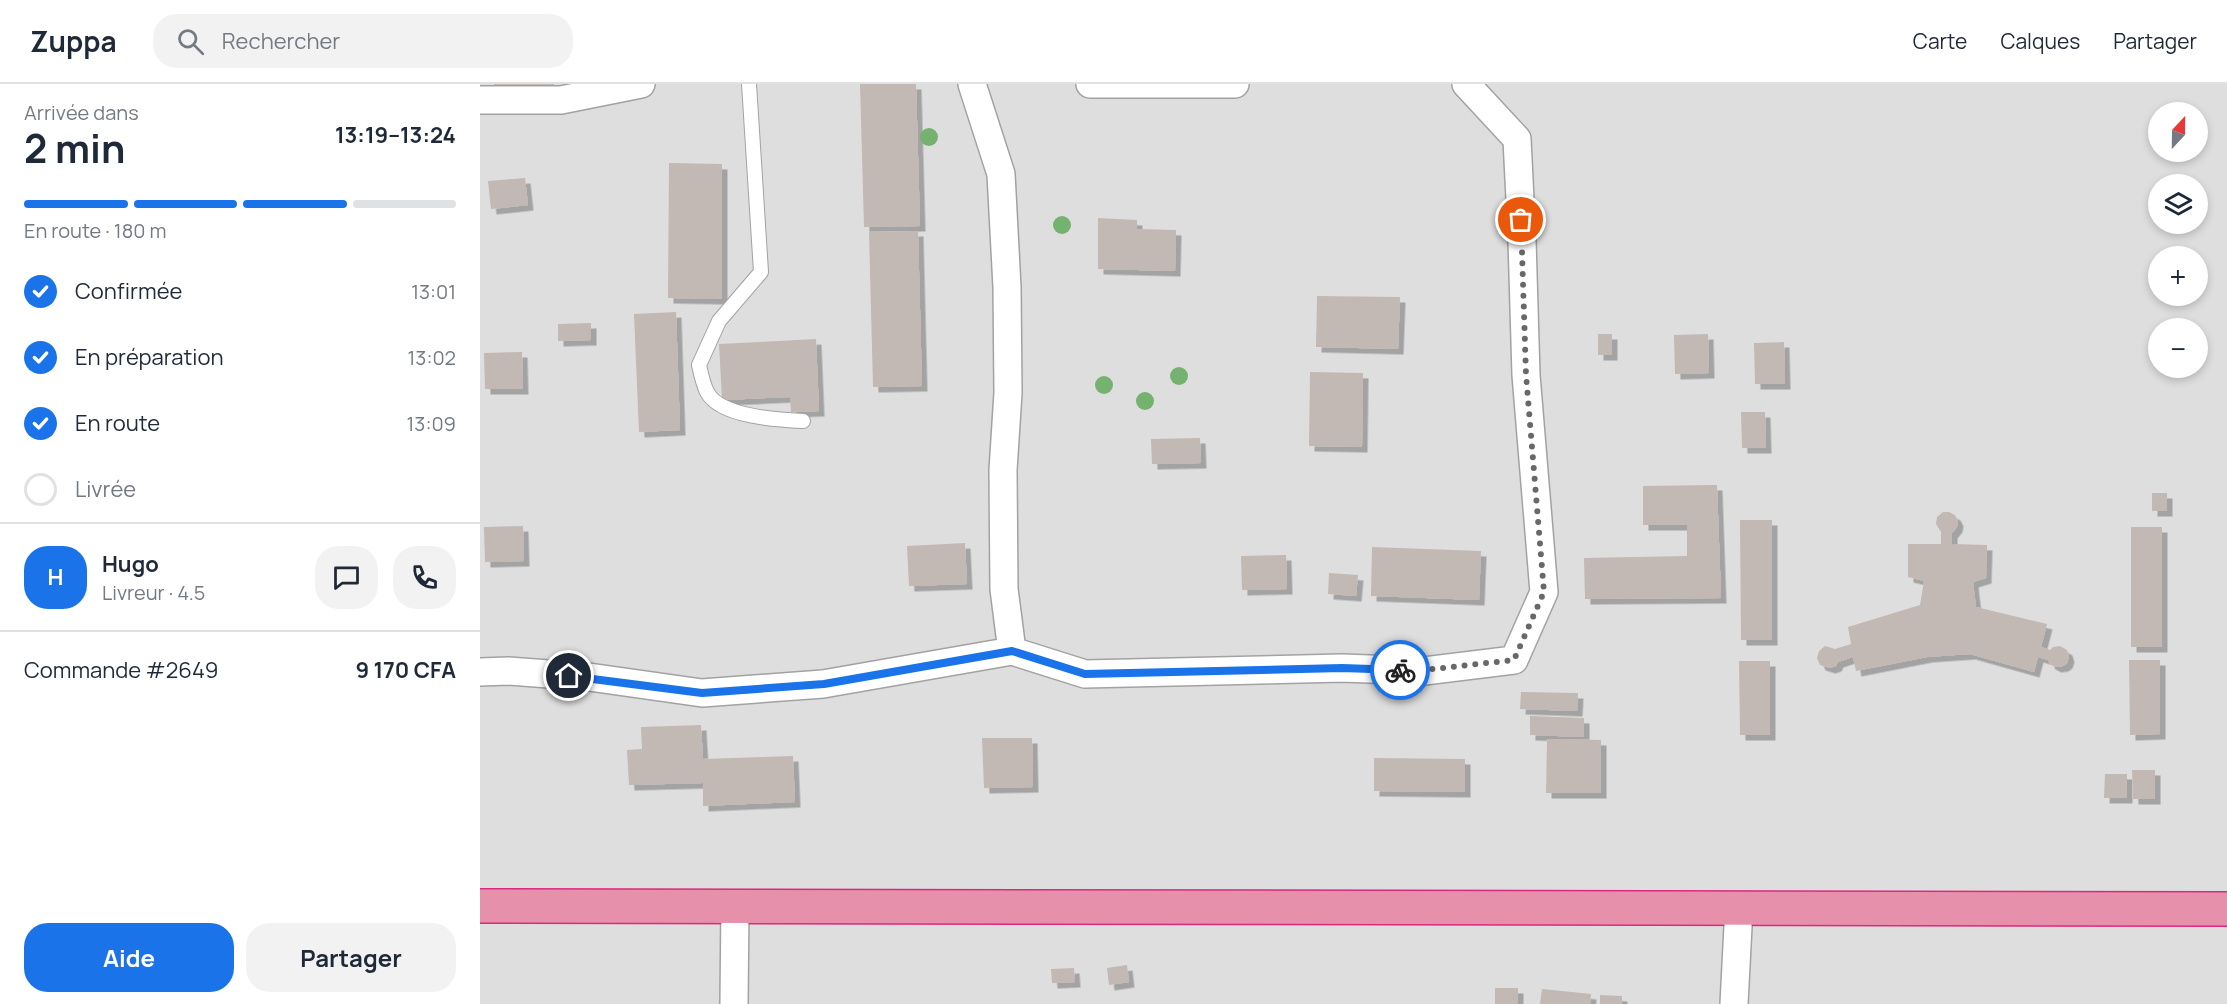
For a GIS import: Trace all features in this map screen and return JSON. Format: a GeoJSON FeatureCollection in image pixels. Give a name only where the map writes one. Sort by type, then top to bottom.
{"type":"FeatureCollection","features":[{"type":"Feature","properties":{"kind":"highway"},"geometry":{"type":"LineString","coordinates":[[480,906],[2227,909]]}},
{"type":"Feature","properties":{"kind":"street"},"geometry":{"type":"LineString","coordinates":[[480,100],[561,100],[641,84]]}},
{"type":"Feature","properties":{"kind":"street"},"geometry":{"type":"LineString","coordinates":[[972,84],[1001,174],[1007,287],[1008,393],[1003,470],[1004,590],[1012,651]]}},
{"type":"Feature","properties":{"kind":"street"},"geometry":{"type":"LineString","coordinates":[[1090,84],[1235,84]]}},
{"type":"Feature","properties":{"kind":"street"},"geometry":{"type":"LineString","coordinates":[[480,672],[508,671],[589,677],[702,693],[824,684],[1012,651],[1085,674],[1342,668],[1424,670],[1514,660],[1544,592],[1526,375],[1517,139],[1466,84]]}},
{"type":"Feature","properties":{"kind":"street"},"geometry":{"type":"LineString","coordinates":[[734,1004],[735,906]]}},
{"type":"Feature","properties":{"kind":"street"},"geometry":{"type":"LineString","coordinates":[[1734,1004],[1739,907]]}},
{"type":"Feature","properties":{"kind":"lane"},"geometry":{"type":"LineString","coordinates":[[749,84],[761,272],[719,321],[699,365],[707,393],[718,403],[746,415],[776,420],[803,421]]}},
{"type":"Feature","properties":{"kind":"shaded area"},"geometry":{"type":"Polygon","coordinates":[[[480,84],[2227,84],[2227,1004],[480,1004],[480,84]]]}},
{"type":"Feature","properties":{"kind":"building"},"geometry":{"type":"Polygon","coordinates":[[[494,84],[554,84],[554,86],[494,88],[494,84]]]}},
{"type":"Feature","properties":{"kind":"building"},"geometry":{"type":"Polygon","coordinates":[[[860,84],[916,84],[920,226],[864,227],[860,84]]]}},
{"type":"Feature","properties":{"kind":"building"},"geometry":{"type":"Polygon","coordinates":[[[669,163],[722,164],[722,299],[668,298],[669,163]]]}},
{"type":"Feature","properties":{"kind":"building"},"geometry":{"type":"Polygon","coordinates":[[[525,178],[528,205],[491,209],[488,181],[525,178]]]}},
{"type":"Feature","properties":{"kind":"building"},"geometry":{"type":"Polygon","coordinates":[[[1098,218],[1137,220],[1137,229],[1176,230],[1175,271],[1098,269],[1098,218]]]}},
{"type":"Feature","properties":{"kind":"building"},"geometry":{"type":"Polygon","coordinates":[[[918,231],[922,386],[873,387],[869,232],[918,231]]]}},
{"type":"Feature","properties":{"kind":"building"},"geometry":{"type":"Polygon","coordinates":[[[1317,296],[1400,297],[1398,349],[1316,347],[1317,296]]]}},
{"type":"Feature","properties":{"kind":"building"},"geometry":{"type":"Polygon","coordinates":[[[676,312],[680,430],[639,432],[634,314],[676,312]]]}},
{"type":"Feature","properties":{"kind":"building"},"geometry":{"type":"Polygon","coordinates":[[[591,323],[591,340],[558,341],[558,324],[591,323]]]}},
{"type":"Feature","properties":{"kind":"building"},"geometry":{"type":"Polygon","coordinates":[[[1598,334],[1612,334],[1612,355],[1598,355],[1598,334]]]}},
{"type":"Feature","properties":{"kind":"building"},"geometry":{"type":"Polygon","coordinates":[[[1708,334],[1709,373],[1675,374],[1674,335],[1708,334]]]}},
{"type":"Feature","properties":{"kind":"building"},"geometry":{"type":"Polygon","coordinates":[[[816,339],[819,411],[791,412],[790,397],[722,400],[719,344],[816,339]]]}},
{"type":"Feature","properties":{"kind":"building"},"geometry":{"type":"Polygon","coordinates":[[[1784,342],[1785,384],[1755,384],[1754,343],[1784,342]]]}},
{"type":"Feature","properties":{"kind":"building"},"geometry":{"type":"Polygon","coordinates":[[[522,352],[523,389],[485,389],[484,353],[522,352]]]}},
{"type":"Feature","properties":{"kind":"building"},"geometry":{"type":"Polygon","coordinates":[[[1310,372],[1363,373],[1362,447],[1309,446],[1310,372]]]}},
{"type":"Feature","properties":{"kind":"building"},"geometry":{"type":"Polygon","coordinates":[[[1741,412],[1765,412],[1766,448],[1742,448],[1741,412]]]}},
{"type":"Feature","properties":{"kind":"building"},"geometry":{"type":"Polygon","coordinates":[[[1200,438],[1201,463],[1152,464],[1151,439],[1200,438]]]}},
{"type":"Feature","properties":{"kind":"building"},"geometry":{"type":"Polygon","coordinates":[[[1717,485],[1721,598],[1585,599],[1584,558],[1687,556],[1687,525],[1643,525],[1643,486],[1717,485]]]}},
{"type":"Feature","properties":{"kind":"building"},"geometry":{"type":"Polygon","coordinates":[[[2152,493],[2167,493],[2167,511],[2152,511],[2152,493]]]}},
{"type":"Feature","properties":{"kind":"building"},"geometry":{"type":"Polygon","coordinates":[[[1943,512],[1955,515],[1958,521],[1952,533],[1952,544],[1987,545],[1986,578],[1973,582],[1976,607],[2047,624],[2041,647],[2050,650],[2060,646],[2067,650],[2069,657],[2067,663],[2056,667],[2048,660],[2038,657],[2034,672],[1970,654],[1927,657],[1856,671],[1853,657],[1838,662],[1836,666],[1830,668],[1820,665],[1817,658],[1819,651],[1825,646],[1835,649],[1851,644],[1848,627],[1920,605],[1924,581],[1908,577],[1908,544],[1941,544],[1941,532],[1936,524],[1937,517],[1943,512]]]}},
{"type":"Feature","properties":{"kind":"building"},"geometry":{"type":"Polygon","coordinates":[[[1740,520],[1772,520],[1772,640],[1741,640],[1740,520]]]}},
{"type":"Feature","properties":{"kind":"building"},"geometry":{"type":"Polygon","coordinates":[[[523,526],[524,561],[485,562],[484,527],[523,526]]]}},
{"type":"Feature","properties":{"kind":"building"},"geometry":{"type":"Polygon","coordinates":[[[2131,527],[2162,527],[2162,647],[2131,647],[2131,527]]]}},
{"type":"Feature","properties":{"kind":"building"},"geometry":{"type":"Polygon","coordinates":[[[965,543],[967,584],[909,586],[907,546],[965,543]]]}},
{"type":"Feature","properties":{"kind":"building"},"geometry":{"type":"Polygon","coordinates":[[[1372,547],[1481,551],[1479,600],[1371,596],[1372,547]]]}},
{"type":"Feature","properties":{"kind":"building"},"geometry":{"type":"Polygon","coordinates":[[[1286,555],[1287,589],[1242,590],[1241,556],[1286,555]]]}},
{"type":"Feature","properties":{"kind":"building"},"geometry":{"type":"Polygon","coordinates":[[[1329,573],[1358,575],[1356,596],[1328,594],[1329,573]]]}},
{"type":"Feature","properties":{"kind":"building"},"geometry":{"type":"Polygon","coordinates":[[[2129,660],[2160,660],[2160,734],[2130,735],[2129,660]]]}},
{"type":"Feature","properties":{"kind":"building"},"geometry":{"type":"Polygon","coordinates":[[[1739,661],[1770,661],[1770,735],[1740,735],[1739,661]]]}},
{"type":"Feature","properties":{"kind":"building"},"geometry":{"type":"Polygon","coordinates":[[[1521,692],[1578,693],[1577,711],[1520,709],[1521,692]]]}},
{"type":"Feature","properties":{"kind":"building"},"geometry":{"type":"Polygon","coordinates":[[[1530,716],[1584,718],[1584,737],[1530,735],[1530,716]]]}},
{"type":"Feature","properties":{"kind":"building"},"geometry":{"type":"Polygon","coordinates":[[[701,725],[703,759],[793,756],[795,802],[703,806],[703,783],[629,785],[627,750],[642,749],[641,727],[701,725]]]}},
{"type":"Feature","properties":{"kind":"building"},"geometry":{"type":"Polygon","coordinates":[[[982,738],[1032,738],[1033,787],[984,788],[982,738]]]}},
{"type":"Feature","properties":{"kind":"building"},"geometry":{"type":"Polygon","coordinates":[[[1547,739],[1601,740],[1601,793],[1546,793],[1547,739]]]}},
{"type":"Feature","properties":{"kind":"building"},"geometry":{"type":"Polygon","coordinates":[[[1374,758],[1465,759],[1465,792],[1374,791],[1374,758]]]}},
{"type":"Feature","properties":{"kind":"building"},"geometry":{"type":"Polygon","coordinates":[[[2132,770],[2155,770],[2155,799],[2133,799],[2132,770]]]}},
{"type":"Feature","properties":{"kind":"building"},"geometry":{"type":"Polygon","coordinates":[[[2105,774],[2127,774],[2127,798],[2104,798],[2105,774]]]}},
{"type":"Feature","properties":{"kind":"building"},"geometry":{"type":"Polygon","coordinates":[[[1127,965],[1129,982],[1109,985],[1107,968],[1127,965]]]}},
{"type":"Feature","properties":{"kind":"building"},"geometry":{"type":"Polygon","coordinates":[[[1074,968],[1075,982],[1052,983],[1051,969],[1074,968]]]}},
{"type":"Feature","properties":{"kind":"building"},"geometry":{"type":"Polygon","coordinates":[[[1495,988],[1518,988],[1518,1004],[1495,1004],[1495,988]]]}},
{"type":"Feature","properties":{"kind":"building"},"geometry":{"type":"Polygon","coordinates":[[[1542,989],[1591,994],[1590,1004],[1540,1004],[1542,989]]]}},
{"type":"Feature","properties":{"kind":"building"},"geometry":{"type":"Polygon","coordinates":[[[1600,995],[1622,996],[1622,1004],[1600,1004],[1600,995]]]}},
{"type":"Feature","properties":{"kind":"way so far"},"geometry":{"type":"LineString","coordinates":[[1400,670],[1424,670],[1514,660],[1544,592],[1526,375],[1521,220]]}},
{"type":"Feature","properties":{"kind":"route"},"geometry":{"type":"LineString","coordinates":[[569,676],[702,693],[824,684],[1012,651],[1085,674],[1342,668],[1400,670]]}}]}
